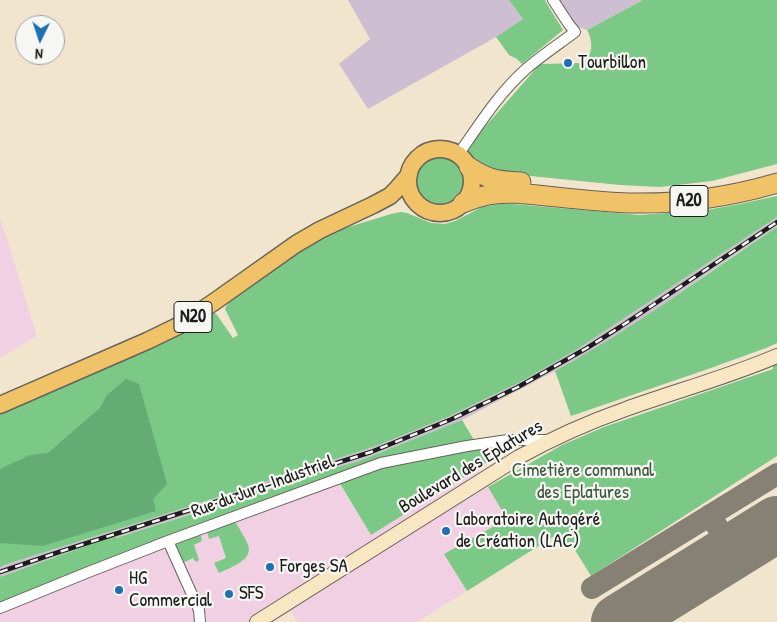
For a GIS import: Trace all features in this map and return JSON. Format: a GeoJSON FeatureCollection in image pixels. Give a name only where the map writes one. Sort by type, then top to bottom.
{"type":"FeatureCollection","features":[{"type":"Feature","properties":{"kind":"highway","name":"A20"},"geometry":{"type":"LineString","coordinates":[[464,161],[482,175],[493,180],[631,192],[672,191],[709,187],[748,180],[777,171]]}},
{"type":"Feature","properties":{"kind":"highway","name":"A20"},"geometry":{"type":"LineString","coordinates":[[463,203],[479,197],[500,193],[629,203],[682,202],[732,194],[777,183]]}},
{"type":"Feature","properties":{"kind":"main road","name":"N20"},"geometry":{"type":"LineString","coordinates":[[0,405],[180,325],[296,244],[320,230],[390,196],[409,175],[411,167],[421,155],[428,151],[444,149],[451,151],[464,161]]}},
{"type":"Feature","properties":{"kind":"main road"},"geometry":{"type":"LineString","coordinates":[[463,203],[468,196],[472,182],[471,174],[464,161]]}},
{"type":"Feature","properties":{"kind":"main road"},"geometry":{"type":"LineString","coordinates":[[409,175],[408,183],[410,190],[418,203]]}},
{"type":"Feature","properties":{"kind":"main road","name":"N20"},"geometry":{"type":"LineString","coordinates":[[373,205],[418,203],[430,211],[444,212],[463,203]]}},
{"type":"Feature","properties":{"kind":"main road","name":"Boulevard des Eplatures"},"geometry":{"type":"LineString","coordinates":[[257,622],[549,440],[625,410],[740,371],[777,356]]}},
{"type":"Feature","properties":{"kind":"street"},"geometry":{"type":"LineString","coordinates":[[464,161],[488,112],[519,76],[575,32],[553,0]]}},
{"type":"Feature","properties":{"kind":"street","name":"Rue du Jura-Industriel"},"geometry":{"type":"LineString","coordinates":[[0,608],[86,572],[381,463],[508,440],[549,440]]}},
{"type":"Feature","properties":{"kind":"street"},"geometry":{"type":"LineString","coordinates":[[168,541],[199,610],[200,622]]}},
{"type":"Feature","properties":{"kind":"shaded area"},"geometry":{"type":"Polygon","coordinates":[[[348,0],[509,0],[523,19],[496,37],[368,109],[339,64],[370,39],[348,0]]]}},
{"type":"Feature","properties":{"kind":"shaded area"},"geometry":{"type":"Polygon","coordinates":[[[558,0],[643,0],[587,30],[576,26],[558,0]]]}},
{"type":"Feature","properties":{"kind":"shaded area"},"geometry":{"type":"Polygon","coordinates":[[[0,217],[37,336],[0,358],[0,217]]]}},
{"type":"Feature","properties":{"kind":"shaded area"},"geometry":{"type":"Polygon","coordinates":[[[777,217],[777,227],[628,329],[585,355],[462,420],[359,461],[115,538],[114,536],[0,577],[0,567],[7,564],[376,446],[450,416],[522,381],[576,350],[777,217]]]}},
{"type":"Feature","properties":{"kind":"shaded area"},"geometry":{"type":"Polygon","coordinates":[[[477,469],[508,519],[444,554],[467,591],[417,622],[298,622],[290,611],[273,622],[0,622],[0,605],[335,477],[371,535],[477,469]]]}},
{"type":"Feature","properties":{"kind":"green space"},"geometry":{"type":"Polygon","coordinates":[[[509,0],[545,0],[563,30],[522,64],[509,55],[496,37],[523,19],[509,0]]]}},
{"type":"Feature","properties":{"kind":"green space"},"geometry":{"type":"Polygon","coordinates":[[[643,0],[777,0],[777,164],[712,181],[660,187],[620,185],[491,172],[470,158],[469,145],[540,64],[582,63],[589,56],[591,48],[587,30],[643,0]]]}},
{"type":"Feature","properties":{"kind":"green space"},"geometry":{"type":"Polygon","coordinates":[[[435,155],[445,155],[458,162],[465,175],[465,185],[458,198],[445,205],[435,205],[426,201],[419,194],[415,185],[415,175],[419,166],[426,159],[435,155]]]}},
{"type":"Feature","properties":{"kind":"green space"},"geometry":{"type":"Polygon","coordinates":[[[777,196],[777,217],[576,350],[522,381],[450,416],[376,446],[0,567],[0,414],[172,337],[211,314],[215,313],[217,315],[233,338],[238,335],[225,309],[229,301],[313,243],[342,229],[401,212],[431,223],[445,224],[482,207],[499,204],[639,215],[707,210],[777,196]]]}},
{"type":"Feature","properties":{"kind":"green space"},"geometry":{"type":"Polygon","coordinates":[[[777,227],[777,343],[571,416],[555,371],[640,320],[777,227]]]}},
{"type":"Feature","properties":{"kind":"green space","name":"Cimetière communal des Eplatures"},"geometry":{"type":"Polygon","coordinates":[[[777,364],[777,456],[591,576],[570,542],[560,546],[553,537],[467,591],[444,554],[507,519],[488,487],[562,445],[604,427],[773,369],[773,366],[777,364]]]}},
{"type":"Feature","properties":{"kind":"green space"},"geometry":{"type":"Polygon","coordinates":[[[126,379],[139,384],[167,484],[153,499],[156,511],[43,546],[0,543],[0,469],[30,455],[48,453],[100,408],[107,395],[126,379]]]}},
{"type":"Feature","properties":{"kind":"green space"},"geometry":{"type":"Polygon","coordinates":[[[462,420],[474,440],[378,462],[0,605],[0,577],[114,536],[116,538],[359,461],[462,420]]]}},
{"type":"Feature","properties":{"kind":"green space"},"geometry":{"type":"Polygon","coordinates":[[[512,446],[371,535],[339,482],[373,470],[457,451],[512,446]]]}},
{"type":"Feature","properties":{"kind":"green space"},"geometry":{"type":"Polygon","coordinates":[[[236,523],[247,542],[249,550],[240,563],[219,573],[214,563],[226,558],[219,536],[209,539],[207,532],[236,523]]]}},
{"type":"Feature","properties":{"kind":"green space"},"geometry":{"type":"Polygon","coordinates":[[[201,535],[202,541],[194,545],[199,560],[196,562],[193,558],[183,563],[175,547],[176,544],[201,535]]]}},
{"type":"Feature","properties":{"kind":"taxiway"},"geometry":{"type":"LineString","coordinates":[[592,588],[777,474]]}},
{"type":"Feature","properties":{"kind":"taxiway"},"geometry":{"type":"LineString","coordinates":[[710,515],[733,552]]}},
{"type":"Feature","properties":{"kind":"runway"},"geometry":{"type":"LineString","coordinates":[[619,622],[777,524]]}},
{"type":"Feature","properties":{"kind":"railway"},"geometry":{"type":"LineString","coordinates":[[0,572],[371,452],[452,419],[518,387],[587,348],[777,222]]}},
{"type":"Feature","properties":{"kind":"place","name":"Tourbillon"},"geometry":{"type":"Point","coordinates":[568,63]}},
{"type":"Feature","properties":{"kind":"place","name":"Laboratoire Autogéré de Création (LAC)"},"geometry":{"type":"Point","coordinates":[446,531]}},
{"type":"Feature","properties":{"kind":"place","name":"Forges SA"},"geometry":{"type":"Point","coordinates":[270,567]}},
{"type":"Feature","properties":{"kind":"place","name":"HG Commercial"},"geometry":{"type":"Point","coordinates":[119,590]}},
{"type":"Feature","properties":{"kind":"place","name":"SFS"},"geometry":{"type":"Point","coordinates":[229,594]}}]}
